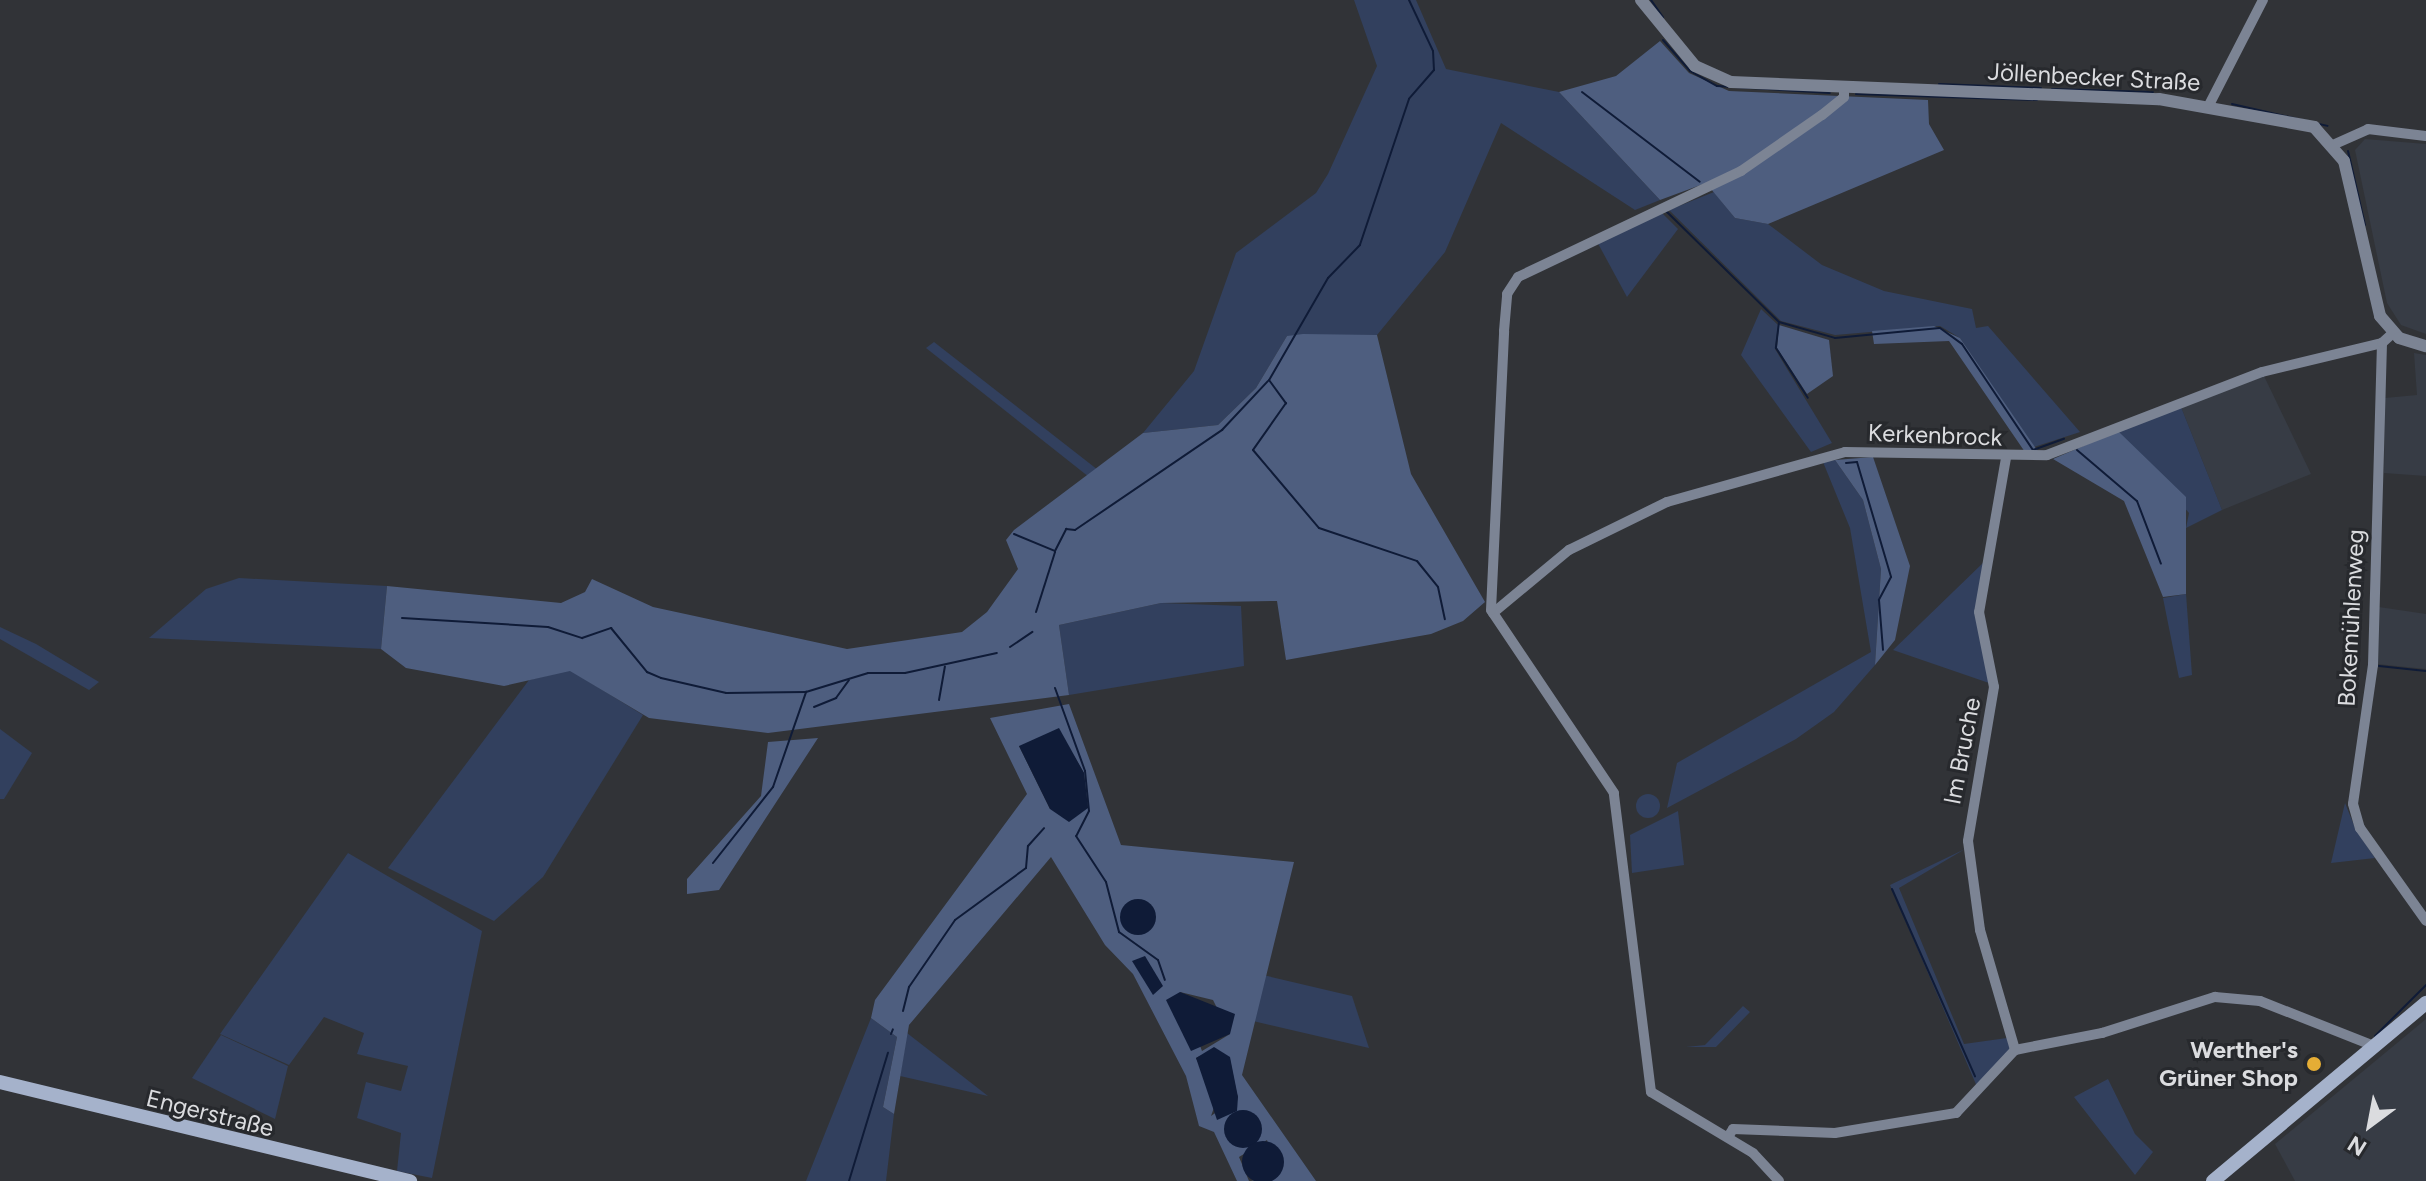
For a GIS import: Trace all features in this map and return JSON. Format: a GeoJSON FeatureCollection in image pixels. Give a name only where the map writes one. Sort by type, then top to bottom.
{"type":"FeatureCollection","features":[{"type":"Feature","properties":{"kind":"main road"},"geometry":{"type":"LineString","coordinates":[[2213,1181],[2426,1003]]}},
{"type":"Feature","properties":{"kind":"main road","name":"Engerstraße"},"geometry":{"type":"LineString","coordinates":[[0,1082],[410,1181]]}},
{"type":"Feature","properties":{"kind":"street","name":"Jöllenbecker Straße"},"geometry":{"type":"LineString","coordinates":[[1641,0],[1685,56],[1720,79],[2209,105],[2298,122],[2335,144]]}},
{"type":"Feature","properties":{"kind":"street"},"geometry":{"type":"LineString","coordinates":[[2209,105],[2263,0]]}},
{"type":"Feature","properties":{"kind":"street"},"geometry":{"type":"LineString","coordinates":[[1779,1181],[1728,1137],[1651,1092],[1614,793],[1493,613],[1511,285],[1589,237],[1741,171],[1822,115],[1844,97],[1844,87]]}},
{"type":"Feature","properties":{"kind":"street"},"geometry":{"type":"LineString","coordinates":[[2426,136],[2368,129],[2335,144],[2374,302],[2392,334],[2426,346]]}},
{"type":"Feature","properties":{"kind":"street","name":"Kerkenbrock"},"geometry":{"type":"LineString","coordinates":[[1493,613],[1569,550],[1667,502],[1845,452],[2006,458],[2047,455],[2262,372],[2382,343],[2392,334]]}},
{"type":"Feature","properties":{"kind":"street","name":"Bokemühlenweg"},"geometry":{"type":"LineString","coordinates":[[2382,343],[2373,665],[2353,804],[2360,828],[2426,921]]}},
{"type":"Feature","properties":{"kind":"street","name":"Im Bruche"},"geometry":{"type":"LineString","coordinates":[[2006,458],[1979,612],[1994,687],[1968,841],[1980,930],[2015,1050]]}},
{"type":"Feature","properties":{"kind":"street"},"geometry":{"type":"LineString","coordinates":[[1728,1137],[1733,1129],[1835,1133],[1956,1113],[2015,1050],[2102,1033],[2215,997],[2260,1001],[2374,1046]]}},
{"type":"Feature","properties":{"kind":"shaded area"},"geometry":{"type":"Polygon","coordinates":[[[1354,0],[1416,0],[1446,69],[1559,92],[1660,200],[1635,210],[1501,123],[1445,252],[1377,335],[1287,336],[1256,388],[1218,425],[1143,433],[1194,371],[1236,253],[1316,193],[1328,174],[1377,66],[1354,0]]]}},
{"type":"Feature","properties":{"kind":"shaded area"},"geometry":{"type":"Polygon","coordinates":[[[1660,41],[1689,73],[1729,91],[1928,100],[1929,124],[1944,150],[1768,224],[1735,218],[1706,183],[1660,200],[1559,92],[1616,76],[1660,41]]]}},
{"type":"Feature","properties":{"kind":"shaded area"},"geometry":{"type":"Polygon","coordinates":[[[2365,139],[2426,144],[2426,334],[2401,325],[2387,303],[2355,150],[2365,139]]]}},
{"type":"Feature","properties":{"kind":"shaded area"},"geometry":{"type":"Polygon","coordinates":[[[1714,192],[1735,218],[1768,224],[1822,265],[1884,291],[1972,309],[1976,328],[1988,326],[2080,432],[2034,447],[1960,338],[1940,326],[1835,335],[1781,321],[1669,210],[1714,192]]]}},
{"type":"Feature","properties":{"kind":"shaded area"},"geometry":{"type":"Polygon","coordinates":[[[1659,210],[1678,229],[1627,297],[1595,238],[1659,210]]]}},
{"type":"Feature","properties":{"kind":"shaded area"},"geometry":{"type":"Polygon","coordinates":[[[1761,309],[1778,325],[1775,349],[1832,443],[1811,452],[1741,355],[1761,309]]]}},
{"type":"Feature","properties":{"kind":"shaded area"},"geometry":{"type":"Polygon","coordinates":[[[1779,325],[1829,340],[1833,376],[1807,394],[1777,348],[1779,325]]]}},
{"type":"Feature","properties":{"kind":"shaded area"},"geometry":{"type":"Polygon","coordinates":[[[1934,326],[1960,338],[2039,453],[2027,455],[1949,341],[1874,344],[1872,331],[1934,326]]]}},
{"type":"Feature","properties":{"kind":"shaded area"},"geometry":{"type":"Polygon","coordinates":[[[1377,335],[1411,474],[1485,602],[1463,621],[1431,634],[1286,660],[1277,601],[1161,603],[1059,625],[1069,695],[768,733],[649,718],[570,671],[504,686],[406,668],[381,649],[387,586],[561,603],[585,592],[592,579],[653,607],[847,649],[962,632],[987,612],[1018,569],[1006,540],[1014,530],[1143,433],[1218,425],[1256,388],[1287,336],[1377,335]]]}},
{"type":"Feature","properties":{"kind":"shaded area"},"geometry":{"type":"Polygon","coordinates":[[[934,342],[1098,470],[1089,477],[926,348],[934,342]]]}},
{"type":"Feature","properties":{"kind":"shaded area"},"geometry":{"type":"Polygon","coordinates":[[[2414,353],[2426,355],[2426,476],[2384,473],[2385,398],[2417,395],[2414,353]]]}},
{"type":"Feature","properties":{"kind":"shaded area"},"geometry":{"type":"Polygon","coordinates":[[[2264,376],[2311,474],[2222,510],[2181,407],[2264,376]]]}},
{"type":"Feature","properties":{"kind":"shaded area"},"geometry":{"type":"Polygon","coordinates":[[[2181,407],[2222,510],[2186,528],[2189,513],[2118,431],[2181,407]]]}},
{"type":"Feature","properties":{"kind":"shaded area"},"geometry":{"type":"Polygon","coordinates":[[[2118,431],[2186,497],[2186,594],[2163,597],[2124,501],[2053,459],[2118,431]]]}},
{"type":"Feature","properties":{"kind":"shaded area"},"geometry":{"type":"Polygon","coordinates":[[[1873,457],[1910,566],[1895,640],[1875,665],[1881,569],[1863,500],[1835,460],[1873,457]]]}},
{"type":"Feature","properties":{"kind":"shaded area"},"geometry":{"type":"Polygon","coordinates":[[[1835,460],[1863,500],[1881,569],[1875,665],[1834,712],[1796,739],[1667,808],[1677,763],[1871,652],[1850,528],[1823,462],[1835,460]]]}},
{"type":"Feature","properties":{"kind":"shaded area"},"geometry":{"type":"Polygon","coordinates":[[[1985,561],[1980,589],[1989,683],[1893,650],[1985,561]]]}},
{"type":"Feature","properties":{"kind":"shaded area"},"geometry":{"type":"Polygon","coordinates":[[[239,578],[387,586],[381,649],[149,638],[206,589],[239,578]]]}},
{"type":"Feature","properties":{"kind":"shaded area"},"geometry":{"type":"Polygon","coordinates":[[[2186,594],[2192,675],[2179,678],[2163,598],[2186,594]]]}},
{"type":"Feature","properties":{"kind":"shaded area"},"geometry":{"type":"Polygon","coordinates":[[[1161,603],[1241,606],[1244,666],[1069,695],[1059,625],[1161,603]]]}},
{"type":"Feature","properties":{"kind":"shaded area"},"geometry":{"type":"Polygon","coordinates":[[[2379,607],[2426,614],[2426,669],[2377,664],[2379,607]]]}},
{"type":"Feature","properties":{"kind":"shaded area"},"geometry":{"type":"Polygon","coordinates":[[[0,627],[36,644],[99,682],[89,690],[0,639],[0,627]]]}},
{"type":"Feature","properties":{"kind":"shaded area"},"geometry":{"type":"Polygon","coordinates":[[[570,670],[643,715],[543,877],[494,921],[388,868],[529,680],[570,670]]]}},
{"type":"Feature","properties":{"kind":"shaded area"},"geometry":{"type":"Polygon","coordinates":[[[1069,704],[1121,845],[1294,862],[1242,1075],[1316,1181],[1251,1181],[1277,1176],[1267,1140],[1239,1157],[1249,1181],[1237,1181],[1214,1132],[1199,1126],[1186,1076],[1133,974],[1105,945],[1051,857],[909,1025],[894,1114],[883,1107],[897,1037],[871,1018],[875,1000],[1027,794],[990,718],[1069,704]],[[1019,746],[1050,809],[1088,808],[1084,773],[1071,751],[1019,746]],[[1180,992],[1202,1051],[1230,1034],[1213,1000],[1180,992]],[[1202,1055],[1196,1058],[1216,1102],[1211,1116],[1238,1097],[1228,1069],[1202,1055]]]}},
{"type":"Feature","properties":{"kind":"shaded area"},"geometry":{"type":"Polygon","coordinates":[[[1059,728],[1084,773],[1088,808],[1069,822],[1050,809],[1019,746],[1059,728]]]}},
{"type":"Feature","properties":{"kind":"shaded area"},"geometry":{"type":"Polygon","coordinates":[[[0,729],[32,753],[4,799],[0,799],[0,729]]]}},
{"type":"Feature","properties":{"kind":"shaded area"},"geometry":{"type":"Polygon","coordinates":[[[818,738],[719,890],[687,894],[687,879],[761,796],[768,742],[818,738]]]}},
{"type":"Feature","properties":{"kind":"shaded area"},"geometry":{"type":"Polygon","coordinates":[[[1648,794],[1657,797],[1660,806],[1657,815],[1648,818],[1639,815],[1636,806],[1639,797],[1648,794]]]}},
{"type":"Feature","properties":{"kind":"shaded area"},"geometry":{"type":"Polygon","coordinates":[[[2345,803],[2356,830],[2375,858],[2331,863],[2345,803]]]}},
{"type":"Feature","properties":{"kind":"shaded area"},"geometry":{"type":"Polygon","coordinates":[[[1678,811],[1684,865],[1632,873],[1630,835],[1678,811]]]}},
{"type":"Feature","properties":{"kind":"shaded area"},"geometry":{"type":"Polygon","coordinates":[[[1965,849],[1899,888],[1964,1044],[2007,1038],[2010,1049],[1978,1089],[1890,885],[1965,849]]]}},
{"type":"Feature","properties":{"kind":"shaded area"},"geometry":{"type":"Polygon","coordinates":[[[348,853],[482,931],[432,1178],[397,1171],[401,1133],[357,1118],[366,1082],[401,1091],[408,1066],[357,1054],[364,1033],[324,1017],[289,1065],[220,1034],[348,853]]]}},
{"type":"Feature","properties":{"kind":"shaded area"},"geometry":{"type":"Polygon","coordinates":[[[1138,899],[1150,905],[1156,917],[1150,929],[1138,935],[1126,929],[1120,917],[1126,905],[1138,899]]]}},
{"type":"Feature","properties":{"kind":"shaded area"},"geometry":{"type":"Polygon","coordinates":[[[1145,956],[1163,986],[1153,995],[1132,961],[1145,956]]]}},
{"type":"Feature","properties":{"kind":"shaded area"},"geometry":{"type":"Polygon","coordinates":[[[1263,975],[1352,996],[1369,1048],[1253,1021],[1263,975]]]}},
{"type":"Feature","properties":{"kind":"shaded area"},"geometry":{"type":"Polygon","coordinates":[[[1180,992],[1235,1014],[1230,1034],[1191,1051],[1166,1000],[1180,992]]]}},
{"type":"Feature","properties":{"kind":"shaded area"},"geometry":{"type":"Polygon","coordinates":[[[1743,1006],[1750,1012],[1716,1047],[1686,1047],[1705,1045],[1743,1006]]]}},
{"type":"Feature","properties":{"kind":"shaded area"},"geometry":{"type":"Polygon","coordinates":[[[871,1018],[897,1037],[883,1107],[894,1114],[886,1181],[806,1181],[871,1018]]]}},
{"type":"Feature","properties":{"kind":"shaded area"},"geometry":{"type":"Polygon","coordinates":[[[2426,1019],[2426,1181],[2295,1181],[2275,1144],[2426,1019]]]}},
{"type":"Feature","properties":{"kind":"shaded area"},"geometry":{"type":"Polygon","coordinates":[[[907,1033],[988,1096],[900,1076],[907,1033]]]}},
{"type":"Feature","properties":{"kind":"shaded area"},"geometry":{"type":"Polygon","coordinates":[[[221,1035],[288,1066],[275,1119],[192,1078],[221,1035]]]}},
{"type":"Feature","properties":{"kind":"shaded area"},"geometry":{"type":"Polygon","coordinates":[[[1214,1047],[1230,1057],[1238,1097],[1237,1111],[1217,1120],[1196,1058],[1214,1047]]]}},
{"type":"Feature","properties":{"kind":"shaded area"},"geometry":{"type":"Polygon","coordinates":[[[2108,1079],[2135,1134],[2153,1152],[2135,1175],[2074,1097],[2108,1079]]]}},
{"type":"Feature","properties":{"kind":"shaded area"},"geometry":{"type":"Polygon","coordinates":[[[1243,1110],[1256,1116],[1262,1129],[1256,1142],[1243,1148],[1230,1142],[1224,1129],[1230,1116],[1243,1110]]]}},
{"type":"Feature","properties":{"kind":"shaded area"},"geometry":{"type":"Polygon","coordinates":[[[1263,1141],[1278,1147],[1284,1162],[1278,1177],[1263,1183],[1248,1177],[1242,1162],[1248,1147],[1263,1141]]]}},
{"type":"Feature","properties":{"kind":"waterway"},"geometry":{"type":"LineString","coordinates":[[1409,0],[1433,51],[1434,70],[1409,99],[1360,245],[1328,278],[1269,380],[1286,403],[1253,450],[1319,528],[1417,561],[1438,587],[1445,619]]}},
{"type":"Feature","properties":{"kind":"waterway"},"geometry":{"type":"LineString","coordinates":[[1651,0],[1663,17]]}},
{"type":"Feature","properties":{"kind":"waterway"},"geometry":{"type":"LineString","coordinates":[[1663,40],[1690,71],[1717,86],[1830,93]]}},
{"type":"Feature","properties":{"kind":"waterway"},"geometry":{"type":"LineString","coordinates":[[1939,84],[2041,88]]}},
{"type":"Feature","properties":{"kind":"waterway"},"geometry":{"type":"LineString","coordinates":[[2052,89],[2153,92]]}},
{"type":"Feature","properties":{"kind":"waterway"},"geometry":{"type":"LineString","coordinates":[[1582,92],[1700,182]]}},
{"type":"Feature","properties":{"kind":"waterway"},"geometry":{"type":"LineString","coordinates":[[1856,94],[2037,100]]}},
{"type":"Feature","properties":{"kind":"waterway"},"geometry":{"type":"LineString","coordinates":[[2232,104],[2328,126]]}},
{"type":"Feature","properties":{"kind":"waterway"},"geometry":{"type":"LineString","coordinates":[[2348,151],[2365,225]]}},
{"type":"Feature","properties":{"kind":"waterway"},"geometry":{"type":"LineString","coordinates":[[1666,211],[1779,322],[1835,338],[1940,328],[1962,344],[2033,450],[2064,439]]}},
{"type":"Feature","properties":{"kind":"waterway"},"geometry":{"type":"LineString","coordinates":[[1779,322],[1776,348],[1808,398]]}},
{"type":"Feature","properties":{"kind":"waterway"},"geometry":{"type":"LineString","coordinates":[[1014,534],[1055,551],[1066,529],[1075,530],[1222,430],[1268,381]]}},
{"type":"Feature","properties":{"kind":"waterway"},"geometry":{"type":"LineString","coordinates":[[2077,450],[2137,501],[2161,564]]}},
{"type":"Feature","properties":{"kind":"waterway"},"geometry":{"type":"LineString","coordinates":[[1846,463],[1857,462],[1891,577],[1879,600],[1883,650]]}},
{"type":"Feature","properties":{"kind":"waterway"},"geometry":{"type":"LineString","coordinates":[[1036,612],[1055,552]]}},
{"type":"Feature","properties":{"kind":"waterway"},"geometry":{"type":"LineString","coordinates":[[402,618],[548,627],[582,638],[611,628],[647,672],[661,678],[726,693],[806,692]]}},
{"type":"Feature","properties":{"kind":"waterway"},"geometry":{"type":"LineString","coordinates":[[1010,647],[1032,632]]}},
{"type":"Feature","properties":{"kind":"waterway"},"geometry":{"type":"LineString","coordinates":[[713,863],[773,787],[806,692],[868,673],[905,673],[997,653]]}},
{"type":"Feature","properties":{"kind":"waterway"},"geometry":{"type":"LineString","coordinates":[[2379,666],[2426,671]]}},
{"type":"Feature","properties":{"kind":"waterway"},"geometry":{"type":"LineString","coordinates":[[939,700],[945,667]]}},
{"type":"Feature","properties":{"kind":"waterway"},"geometry":{"type":"LineString","coordinates":[[814,707],[836,698],[849,680]]}},
{"type":"Feature","properties":{"kind":"waterway"},"geometry":{"type":"LineString","coordinates":[[1055,688],[1085,771],[1089,811],[1076,836],[1106,882],[1119,932],[1158,960],[1165,980]]}},
{"type":"Feature","properties":{"kind":"waterway"},"geometry":{"type":"LineString","coordinates":[[903,1011],[909,987],[955,920],[1026,868],[1028,846],[1044,828]]}},
{"type":"Feature","properties":{"kind":"waterway"},"geometry":{"type":"LineString","coordinates":[[1892,889],[1975,1076]]}},
{"type":"Feature","properties":{"kind":"waterway"},"geometry":{"type":"LineString","coordinates":[[2375,1036],[2426,985]]}},
{"type":"Feature","properties":{"kind":"waterway"},"geometry":{"type":"LineString","coordinates":[[891,1034],[893,1029]]}},
{"type":"Feature","properties":{"kind":"waterway"},"geometry":{"type":"LineString","coordinates":[[849,1181],[888,1053]]}},
{"type":"Feature","properties":{"kind":"place","name":"Werther's Grüner Shop"},"geometry":{"type":"Point","coordinates":[2314,1064]}}]}
